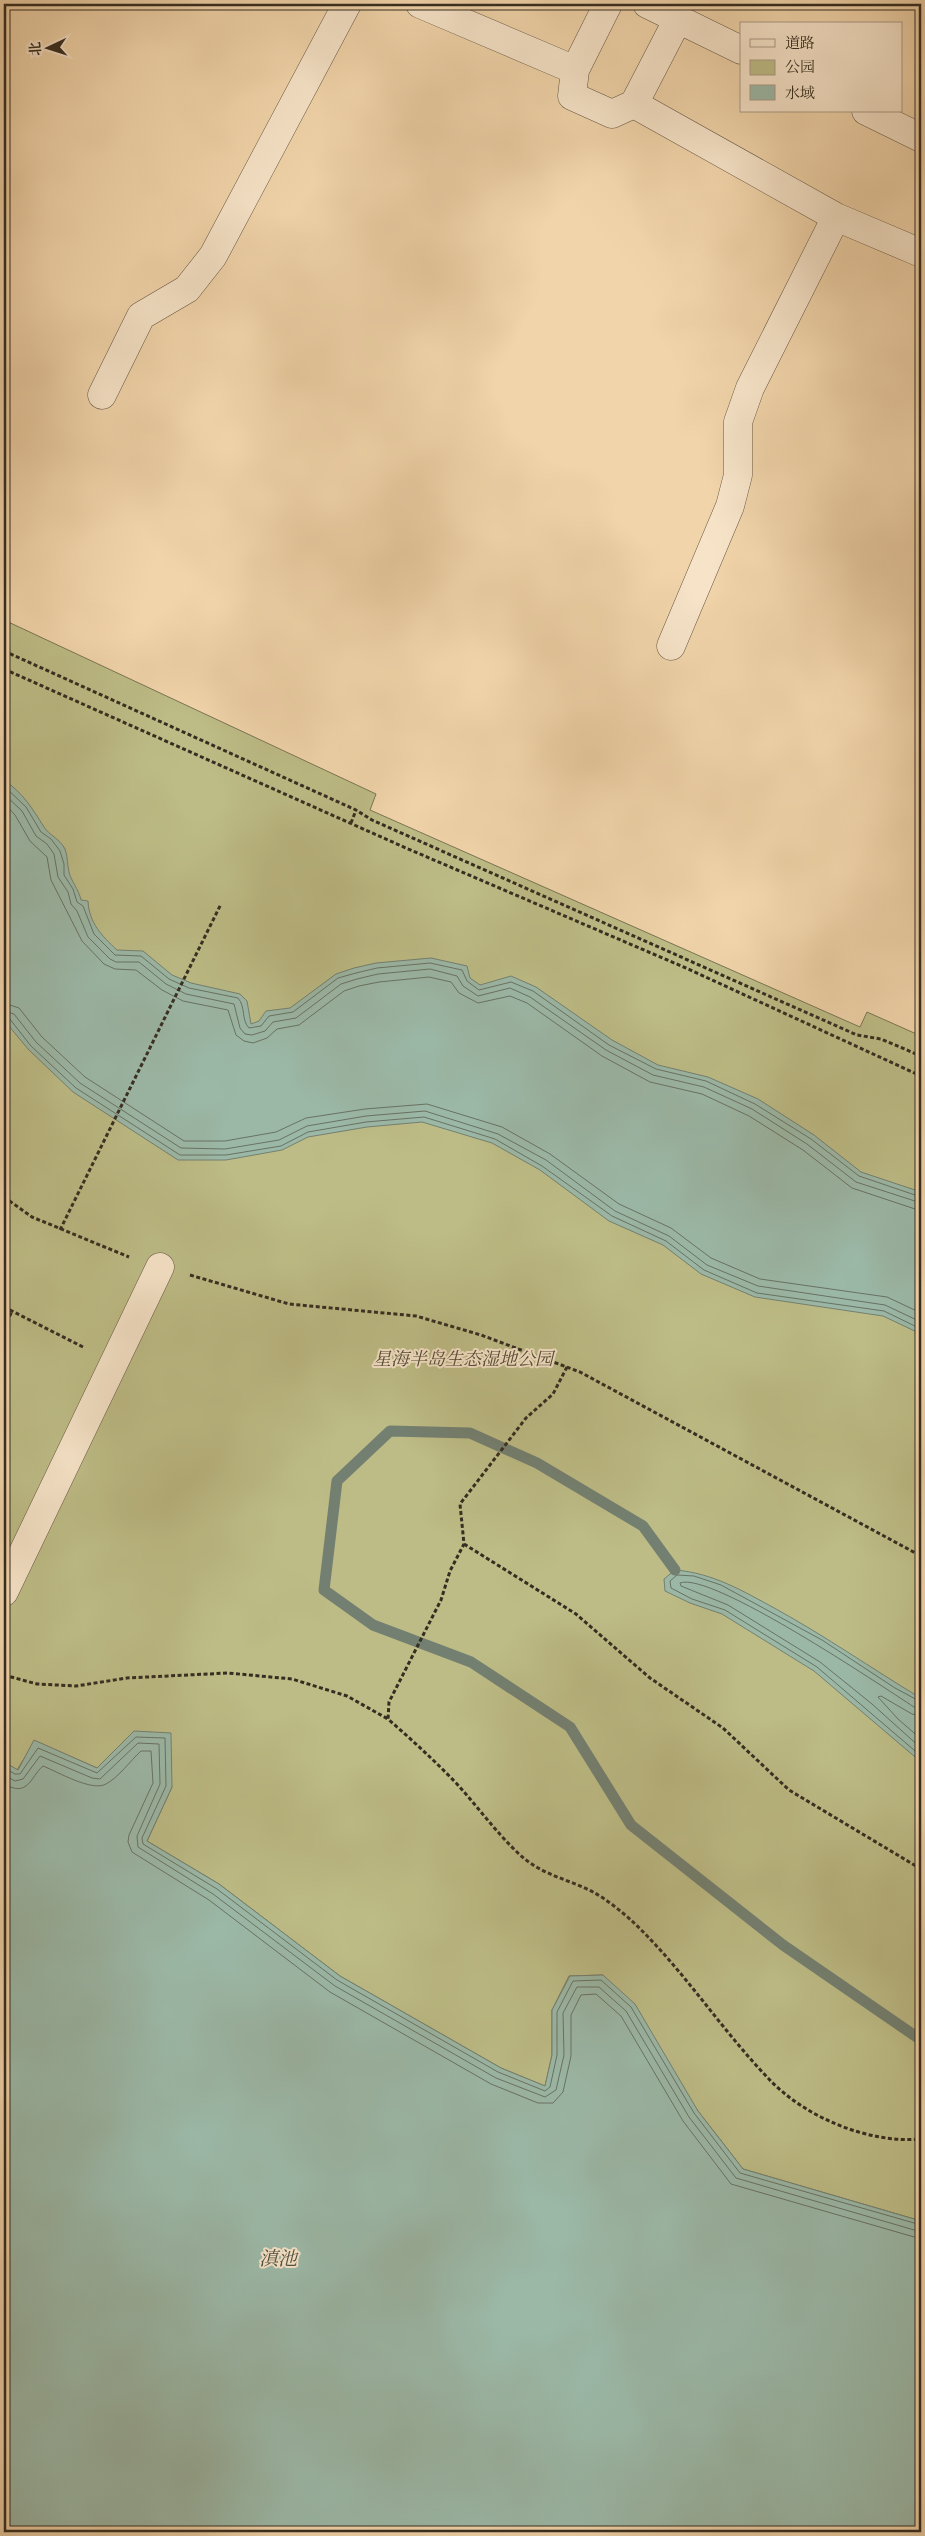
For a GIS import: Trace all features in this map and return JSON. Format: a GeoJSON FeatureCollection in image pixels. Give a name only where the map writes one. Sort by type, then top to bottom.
{"type":"FeatureCollection","features":[{"type":"Feature","properties":{"kind":"street"},"geometry":{"type":"LineString","coordinates":[[102,396],[141,316],[187,289],[213,256],[347,4]]}},
{"type":"Feature","properties":{"kind":"street"},"geometry":{"type":"LineString","coordinates":[[420,4],[575,70]]}},
{"type":"Feature","properties":{"kind":"street"},"geometry":{"type":"LineString","coordinates":[[608,4],[575,70],[572,96],[612,114],[634,104],[678,19]]}},
{"type":"Feature","properties":{"kind":"street"},"geometry":{"type":"LineString","coordinates":[[647,4],[740,50]]}},
{"type":"Feature","properties":{"kind":"street"},"geometry":{"type":"LineString","coordinates":[[634,104],[836,217],[921,253]]}},
{"type":"Feature","properties":{"kind":"street"},"geometry":{"type":"LineString","coordinates":[[868,112],[921,138]]}},
{"type":"Feature","properties":{"kind":"street"},"geometry":{"type":"LineString","coordinates":[[671,646],[730,506],[738,475],[738,422],[750,388],[836,217]]}},
{"type":"Feature","properties":{"kind":"street"},"geometry":{"type":"LineString","coordinates":[[4,1592],[160,1267]]}},
{"type":"Feature","properties":{"kind":"path"},"geometry":{"type":"LineString","coordinates":[[4,651],[356,810],[372,820],[857,1035],[882,1039],[921,1056]]}},
{"type":"Feature","properties":{"kind":"path"},"geometry":{"type":"LineString","coordinates":[[4,669],[351,823],[686,968],[921,1076]]}},
{"type":"Feature","properties":{"kind":"path"},"geometry":{"type":"LineString","coordinates":[[351,823],[356,810]]}},
{"type":"Feature","properties":{"kind":"path"},"geometry":{"type":"LineString","coordinates":[[60,1230],[220,904]]}},
{"type":"Feature","properties":{"kind":"path"},"geometry":{"type":"LineString","coordinates":[[4,1198],[32,1218],[135,1260],[290,1304],[416,1316],[481,1335],[580,1372],[921,1556]]}},
{"type":"Feature","properties":{"kind":"path"},"geometry":{"type":"LineString","coordinates":[[4,1307],[114,1363]]}},
{"type":"Feature","properties":{"kind":"path"},"geometry":{"type":"LineString","coordinates":[[4,1328],[12,1311]]}},
{"type":"Feature","properties":{"kind":"path"},"geometry":{"type":"LineString","coordinates":[[388,1719],[389,1702],[441,1600],[450,1571],[464,1544],[460,1504],[526,1418],[553,1394],[567,1368]]}},
{"type":"Feature","properties":{"kind":"path"},"geometry":{"type":"LineString","coordinates":[[464,1544],[576,1614],[650,1678],[723,1728],[789,1790],[921,1869]]}},
{"type":"Feature","properties":{"kind":"path"},"geometry":{"type":"LineString","coordinates":[[4,1675],[37,1684],[76,1686],[127,1678],[228,1673],[292,1679],[348,1696],[388,1719],[456,1784],[517,1852],[545,1873],[594,1892],[630,1920],[665,1954],[769,2080],[803,2106],[836,2125],[867,2134],[906,2140],[921,2139]]}},
{"type":"Feature","properties":{"kind":"green space","name":"星海半岛生态湿地公园"},"geometry":{"type":"Polygon","coordinates":[[[4,620],[376,794],[370,810],[860,1027],[867,1012],[921,1036],[921,2221],[743,2169],[698,2111],[603,1975],[569,1976],[552,2010],[552,2055],[545,2086],[501,2068],[340,1976],[219,1884],[147,1841],[172,1787],[134,1731],[97,1768],[35,1741],[17,1770],[4,1762],[4,620]]]}},
{"type":"Feature","properties":{"kind":"water"},"geometry":{"type":"Polygon","coordinates":[[[4,780],[22,796],[46,830],[65,849],[68,869],[81,900],[88,901],[91,916],[97,928],[111,945],[117,950],[143,951],[172,975],[191,983],[240,994],[247,1001],[251,1024],[259,1021],[266,1011],[290,1008],[336,974],[376,963],[431,958],[467,966],[470,978],[480,985],[511,976],[536,987],[612,1040],[658,1065],[708,1077],[758,1099],[814,1135],[861,1172],[921,1192],[921,1334],[883,1316],[755,1297],[701,1274],[663,1245],[609,1221],[540,1170],[492,1143],[422,1122],[367,1127],[308,1137],[282,1150],[226,1160],[178,1160],[73,1092],[28,1049],[4,1020],[4,780]]]}},
{"type":"Feature","properties":{"kind":"water"},"geometry":{"type":"Polygon","coordinates":[[[675,1570],[715,1579],[752,1596],[812,1630],[919,1697],[921,1699],[921,1762],[814,1671],[722,1614],[690,1603],[665,1591],[664,1579],[675,1570]]]}},
{"type":"Feature","properties":{"kind":"water","name":"滇池"},"geometry":{"type":"Polygon","coordinates":[[[134,1731],[171,1733],[172,1787],[147,1841],[219,1884],[340,1976],[501,2068],[545,2086],[552,2055],[552,2010],[570,1976],[603,1975],[635,2004],[698,2111],[743,2169],[921,2221],[921,2532],[4,2532],[4,1762],[18,1770],[34,1740],[97,1768],[134,1731]]]}},
{"type":"Feature","properties":{"kind":"waterway"},"geometry":{"type":"LineString","coordinates":[[675,1570],[643,1526],[537,1463],[470,1433],[390,1431],[337,1481],[324,1590],[373,1625],[471,1662],[570,1727],[631,1825],[783,1945],[921,2040]]}}]}
